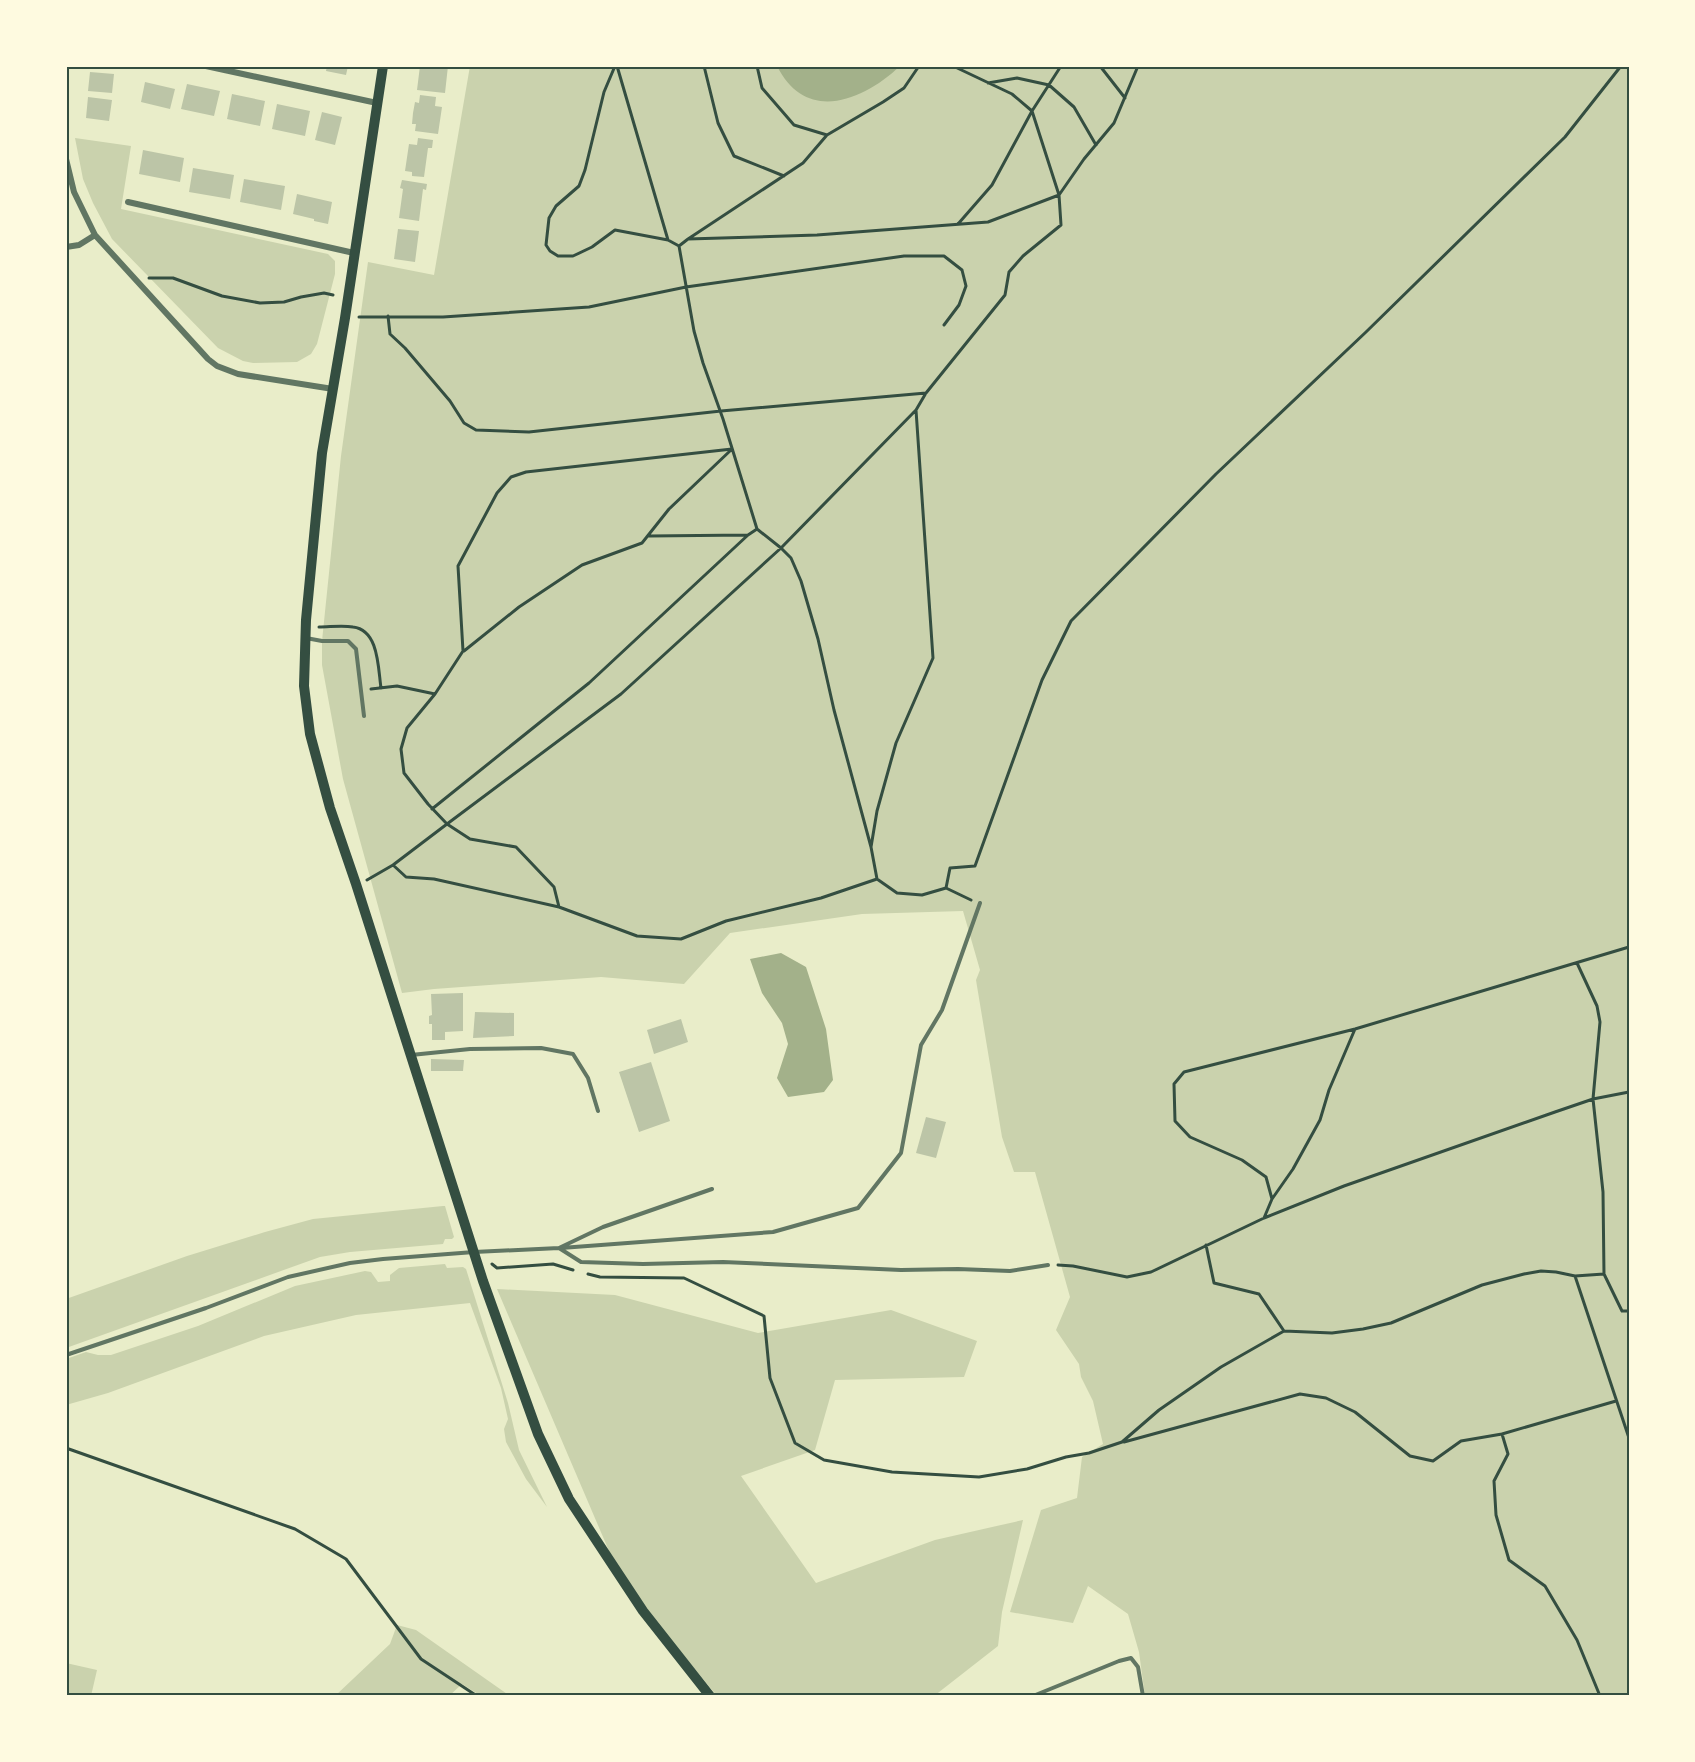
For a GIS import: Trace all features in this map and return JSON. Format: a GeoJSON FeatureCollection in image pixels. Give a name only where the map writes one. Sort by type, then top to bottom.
{"type":"FeatureCollection","features":[{"type":"Feature","properties":{"kind":"main road"},"geometry":{"type":"LineString","coordinates":[[383,66],[322,453],[305,638],[304,686],[310,734],[330,808],[474,1252],[538,1434],[569,1499],[643,1611],[710,1696]]}},
{"type":"Feature","properties":{"kind":"street"},"geometry":{"type":"LineString","coordinates":[[206,66],[377,103]]}},
{"type":"Feature","properties":{"kind":"street"},"geometry":{"type":"LineString","coordinates":[[66,159],[74,192],[95,235],[207,359],[217,366],[238,374],[333,389]]}},
{"type":"Feature","properties":{"kind":"street"},"geometry":{"type":"LineString","coordinates":[[128,202],[354,253]]}},
{"type":"Feature","properties":{"kind":"street"},"geometry":{"type":"LineString","coordinates":[[66,247],[79,245],[95,235]]}},
{"type":"Feature","properties":{"kind":"lane"},"geometry":{"type":"LineString","coordinates":[[305,638],[348,641],[356,649],[364,717]]}},
{"type":"Feature","properties":{"kind":"lane"},"geometry":{"type":"LineString","coordinates":[[66,1355],[206,1308],[288,1277],[350,1263],[474,1252],[773,1232],[858,1208],[901,1153],[921,1045],[942,1010],[980,903]]}},
{"type":"Feature","properties":{"kind":"lane"},"geometry":{"type":"LineString","coordinates":[[411,1055],[471,1049],[541,1048],[573,1054],[588,1078],[598,1111]]}},
{"type":"Feature","properties":{"kind":"lane"},"geometry":{"type":"LineString","coordinates":[[559,1248],[603,1227],[712,1189]]}},
{"type":"Feature","properties":{"kind":"lane"},"geometry":{"type":"LineString","coordinates":[[559,1248],[581,1262],[632,1264],[723,1262],[901,1270],[1010,1271],[1048,1265]]}},
{"type":"Feature","properties":{"kind":"lane"},"geometry":{"type":"LineString","coordinates":[[1033,1696],[1119,1660],[1131,1658],[1138,1667],[1143,1696]]}},
{"type":"Feature","properties":{"kind":"path"},"geometry":{"type":"LineString","coordinates":[[616,66],[604,92],[579,186],[556,206],[549,218],[546,245],[550,252],[558,256],[573,256],[615,230],[668,240],[679,246]]}},
{"type":"Feature","properties":{"kind":"path"},"geometry":{"type":"LineString","coordinates":[[616,66],[668,240]]}},
{"type":"Feature","properties":{"kind":"path"},"geometry":{"type":"LineString","coordinates":[[704,66],[718,123],[734,156],[784,176]]}},
{"type":"Feature","properties":{"kind":"path"},"geometry":{"type":"LineString","coordinates":[[757,66],[762,88],[794,125],[827,135]]}},
{"type":"Feature","properties":{"kind":"path"},"geometry":{"type":"LineString","coordinates":[[679,246],[803,163],[827,135],[904,88],[919,66]]}},
{"type":"Feature","properties":{"kind":"path"},"geometry":{"type":"LineString","coordinates":[[356,884],[371,879],[393,865],[621,694],[781,548],[916,410],[926,393],[1005,295],[1009,272],[1023,256],[1061,225],[1059,195],[1032,111],[1012,94],[953,66]]}},
{"type":"Feature","properties":{"kind":"path"},"geometry":{"type":"LineString","coordinates":[[957,224],[992,185],[1032,111],[1060,66]]}},
{"type":"Feature","properties":{"kind":"path"},"geometry":{"type":"LineString","coordinates":[[1100,66],[1125,98]]}},
{"type":"Feature","properties":{"kind":"path"},"geometry":{"type":"LineString","coordinates":[[688,239],[817,235],[987,222],[1059,195],[1084,159],[1114,123],[1138,66]]}},
{"type":"Feature","properties":{"kind":"path"},"geometry":{"type":"LineString","coordinates":[[946,888],[950,868],[975,866],[1042,680],[1071,621],[1216,474],[1366,332],[1565,137],[1621,66]]}},
{"type":"Feature","properties":{"kind":"path"},"geometry":{"type":"LineString","coordinates":[[987,83],[1017,78],[1049,85],[1074,107],[1096,145]]}},
{"type":"Feature","properties":{"kind":"path"},"geometry":{"type":"LineString","coordinates":[[679,246],[694,331],[757,529],[790,558],[801,581],[818,639],[834,710],[871,847],[877,879],[897,893],[922,894],[946,888],[980,903]]}},
{"type":"Feature","properties":{"kind":"path"},"geometry":{"type":"LineString","coordinates":[[345,318],[444,317],[589,307],[686,287],[904,256],[944,256],[962,270],[966,286],[958,305],[944,325]]}},
{"type":"Feature","properties":{"kind":"path"},"geometry":{"type":"LineString","coordinates":[[148,278],[173,278],[222,296],[260,303],[284,302],[324,293],[333,295]]}},
{"type":"Feature","properties":{"kind":"path"},"geometry":{"type":"LineString","coordinates":[[388,316],[390,334],[405,348],[450,401],[464,423],[476,430],[529,432],[721,411],[926,393]]}},
{"type":"Feature","properties":{"kind":"path"},"geometry":{"type":"LineString","coordinates":[[871,847],[877,811],[896,743],[933,658],[916,410]]}},
{"type":"Feature","properties":{"kind":"path"},"geometry":{"type":"LineString","coordinates":[[559,907],[555,887],[516,847],[470,839],[447,824],[432,809],[404,773],[401,749],[407,728],[435,694],[464,651],[519,607],[582,565],[642,543],[669,509],[732,449]]}},
{"type":"Feature","properties":{"kind":"path"},"geometry":{"type":"LineString","coordinates":[[464,651],[458,566],[497,494],[511,477],[526,472],[732,449]]}},
{"type":"Feature","properties":{"kind":"path"},"geometry":{"type":"LineString","coordinates":[[432,809],[589,683],[757,529]]}},
{"type":"Feature","properties":{"kind":"path"},"geometry":{"type":"LineString","coordinates":[[648,536],[748,535]]}},
{"type":"Feature","properties":{"kind":"path"},"geometry":{"type":"LineString","coordinates":[[360,690],[397,686],[435,694]]}},
{"type":"Feature","properties":{"kind":"path"},"geometry":{"type":"LineString","coordinates":[[393,865],[405,877],[434,879],[559,907],[637,936],[681,939],[726,921],[821,898],[877,879]]}},
{"type":"Feature","properties":{"kind":"path"},"geometry":{"type":"LineString","coordinates":[[1272,1199],[1266,1177],[1242,1160],[1190,1137],[1175,1121],[1174,1084],[1184,1072],[1355,1029],[1629,947]]}},
{"type":"Feature","properties":{"kind":"path"},"geometry":{"type":"LineString","coordinates":[[1577,963],[1597,1006],[1600,1022],[1593,1099],[1603,1192],[1604,1274],[1622,1311],[1629,1311]]}},
{"type":"Feature","properties":{"kind":"path"},"geometry":{"type":"LineString","coordinates":[[1264,1218],[1272,1199],[1293,1169],[1320,1120],[1329,1090],[1355,1029]]}},
{"type":"Feature","properties":{"kind":"path"},"geometry":{"type":"LineString","coordinates":[[1048,1265],[1073,1266],[1127,1277],[1151,1272],[1264,1218],[1344,1186],[1593,1099],[1629,1092]]}},
{"type":"Feature","properties":{"kind":"path"},"geometry":{"type":"LineString","coordinates":[[1206,1245],[1214,1283],[1259,1294],[1284,1331]]}},
{"type":"Feature","properties":{"kind":"path"},"geometry":{"type":"LineString","coordinates":[[474,1252],[497,1268],[553,1264],[600,1277],[684,1278],[764,1316],[770,1378],[795,1443],[824,1460],[892,1472],[979,1477],[1027,1469],[1299,1394],[1326,1398],[1355,1412],[1410,1456],[1433,1461],[1461,1441],[1502,1434],[1616,1401]]}},
{"type":"Feature","properties":{"kind":"path"},"geometry":{"type":"LineString","coordinates":[[1122,1442],[1159,1410],[1221,1367],[1284,1331],[1332,1333],[1391,1323],[1482,1285],[1541,1271],[1575,1275],[1604,1274]]}},
{"type":"Feature","properties":{"kind":"path"},"geometry":{"type":"LineString","coordinates":[[1575,1275],[1629,1438]]}},
{"type":"Feature","properties":{"kind":"path"},"geometry":{"type":"LineString","coordinates":[[1502,1434],[1509,1454],[1494,1481],[1496,1515],[1509,1560],[1545,1586],[1577,1640],[1600,1696]]}},
{"type":"Feature","properties":{"kind":"path"},"geometry":{"type":"LineString","coordinates":[[66,1448],[295,1529],[346,1559],[421,1659],[477,1696]]}},
{"type":"Feature","properties":{"kind":"shaded area"},"geometry":{"type":"Polygon","coordinates":[[[470,66],[1629,66],[1629,1696],[1145,1696],[1139,1652],[1128,1614],[1088,1586],[1073,1623],[1010,1612],[1041,1510],[1077,1498],[1082,1457],[1103,1444],[1093,1401],[1081,1377],[1079,1364],[1056,1330],[1070,1297],[1035,1172],[1014,1172],[1002,1137],[976,980],[980,970],[963,911],[862,914],[730,933],[684,984],[601,977],[402,993],[343,779],[322,665],[322,641],[341,456],[368,262],[434,275],[470,66]]]}},
{"type":"Feature","properties":{"kind":"shaded area"},"geometry":{"type":"Polygon","coordinates":[[[777,66],[900,66],[869,89],[852,97],[836,101],[819,101],[803,95],[789,84],[777,66]]]}},
{"type":"Feature","properties":{"kind":"shaded area"},"geometry":{"type":"Polygon","coordinates":[[[75,138],[131,146],[121,209],[328,254],[335,261],[335,274],[317,344],[311,354],[297,362],[253,363],[243,361],[218,348],[112,239],[83,179],[75,138]]]}},
{"type":"Feature","properties":{"kind":"shaded area"},"geometry":{"type":"Polygon","coordinates":[[[781,953],[806,967],[826,1029],[833,1080],[824,1092],[788,1097],[777,1078],[788,1044],[782,1023],[762,993],[750,959],[781,953]]]}},
{"type":"Feature","properties":{"kind":"shaded area"},"geometry":{"type":"Polygon","coordinates":[[[445,1206],[454,1237],[445,1239],[443,1244],[350,1252],[320,1257],[66,1348],[66,1299],[187,1256],[313,1219],[445,1206]]]}},
{"type":"Feature","properties":{"kind":"shaded area"},"geometry":{"type":"Polygon","coordinates":[[[445,1264],[447,1268],[463,1267],[466,1269],[508,1403],[519,1450],[547,1507],[526,1479],[506,1442],[504,1429],[508,1419],[501,1388],[470,1303],[356,1315],[264,1336],[108,1393],[66,1405],[66,1359],[86,1352],[111,1355],[198,1326],[295,1286],[365,1271],[371,1272],[378,1282],[390,1281],[390,1275],[399,1268],[445,1264]]]}},
{"type":"Feature","properties":{"kind":"shaded area"},"geometry":{"type":"Polygon","coordinates":[[[497,1289],[615,1295],[758,1333],[891,1310],[977,1341],[964,1377],[835,1380],[815,1450],[741,1476],[816,1583],[935,1540],[1023,1520],[1002,1612],[998,1646],[934,1696],[717,1696],[621,1579],[497,1289]]]}},
{"type":"Feature","properties":{"kind":"shaded area"},"geometry":{"type":"Polygon","coordinates":[[[397,1625],[416,1630],[510,1696],[481,1696],[462,1684],[449,1696],[335,1696],[390,1644],[397,1625]]]}},
{"type":"Feature","properties":{"kind":"shaded area"},"geometry":{"type":"Polygon","coordinates":[[[66,1663],[97,1670],[91,1696],[66,1696],[66,1663]]]}},
{"type":"Feature","properties":{"kind":"building"},"geometry":{"type":"Polygon","coordinates":[[[327,66],[348,66],[346,75],[326,71],[327,66]]]}},
{"type":"Feature","properties":{"kind":"building"},"geometry":{"type":"Polygon","coordinates":[[[420,66],[448,66],[445,93],[417,90],[420,66]]]}},
{"type":"Feature","properties":{"kind":"building"},"geometry":{"type":"Polygon","coordinates":[[[90,72],[114,74],[112,93],[88,91],[90,72]]]}},
{"type":"Feature","properties":{"kind":"building"},"geometry":{"type":"Polygon","coordinates":[[[145,82],[175,89],[170,109],[141,102],[145,82]]]}},
{"type":"Feature","properties":{"kind":"building"},"geometry":{"type":"Polygon","coordinates":[[[187,84],[220,91],[214,116],[181,109],[187,84]]]}},
{"type":"Feature","properties":{"kind":"building"},"geometry":{"type":"Polygon","coordinates":[[[232,94],[265,101],[260,126],[227,119],[232,94]]]}},
{"type":"Feature","properties":{"kind":"building"},"geometry":{"type":"Polygon","coordinates":[[[420,95],[436,97],[435,106],[442,107],[438,134],[415,131],[416,124],[412,124],[413,113],[415,102],[419,103],[420,95]]]}},
{"type":"Feature","properties":{"kind":"building"},"geometry":{"type":"Polygon","coordinates":[[[88,97],[112,100],[109,121],[86,118],[88,97]]]}},
{"type":"Feature","properties":{"kind":"building"},"geometry":{"type":"Polygon","coordinates":[[[277,104],[310,111],[305,136],[272,129],[277,104]]]}},
{"type":"Feature","properties":{"kind":"building"},"geometry":{"type":"Polygon","coordinates":[[[322,112],[342,117],[335,145],[315,140],[322,112]]]}},
{"type":"Feature","properties":{"kind":"building"},"geometry":{"type":"Polygon","coordinates":[[[418,138],[433,140],[432,148],[428,148],[424,177],[412,176],[412,172],[405,171],[409,144],[417,145],[418,138]]]}},
{"type":"Feature","properties":{"kind":"building"},"geometry":{"type":"Polygon","coordinates":[[[143,150],[184,158],[180,182],[139,174],[143,150]]]}},
{"type":"Feature","properties":{"kind":"building"},"geometry":{"type":"Polygon","coordinates":[[[193,168],[234,175],[230,199],[189,192],[193,168]]]}},
{"type":"Feature","properties":{"kind":"building"},"geometry":{"type":"Polygon","coordinates":[[[244,179],[285,186],[281,210],[240,202],[244,179]]]}},
{"type":"Feature","properties":{"kind":"building"},"geometry":{"type":"Polygon","coordinates":[[[402,180],[427,184],[426,190],[423,189],[419,221],[399,218],[402,180]]]}},
{"type":"Feature","properties":{"kind":"building"},"geometry":{"type":"Polygon","coordinates":[[[297,194],[332,202],[328,224],[293,214],[297,194]]]}},
{"type":"Feature","properties":{"kind":"building"},"geometry":{"type":"Polygon","coordinates":[[[398,229],[419,231],[415,262],[394,259],[398,229]]]}},
{"type":"Feature","properties":{"kind":"building"},"geometry":{"type":"Polygon","coordinates":[[[463,993],[463,1031],[445,1032],[445,1040],[432,1040],[432,1024],[429,1024],[429,1016],[432,1015],[431,994],[463,993]]]}},
{"type":"Feature","properties":{"kind":"building"},"geometry":{"type":"Polygon","coordinates":[[[475,1012],[514,1013],[514,1036],[473,1038],[475,1012]]]}},
{"type":"Feature","properties":{"kind":"building"},"geometry":{"type":"Polygon","coordinates":[[[681,1019],[688,1042],[654,1054],[647,1030],[681,1019]]]}},
{"type":"Feature","properties":{"kind":"building"},"geometry":{"type":"Polygon","coordinates":[[[431,1059],[464,1060],[463,1071],[431,1071],[431,1059]]]}},
{"type":"Feature","properties":{"kind":"building"},"geometry":{"type":"Polygon","coordinates":[[[651,1062],[670,1121],[639,1132],[619,1072],[651,1062]]]}},
{"type":"Feature","properties":{"kind":"building"},"geometry":{"type":"Polygon","coordinates":[[[926,1117],[946,1122],[936,1158],[916,1153],[926,1117]]]}}]}
